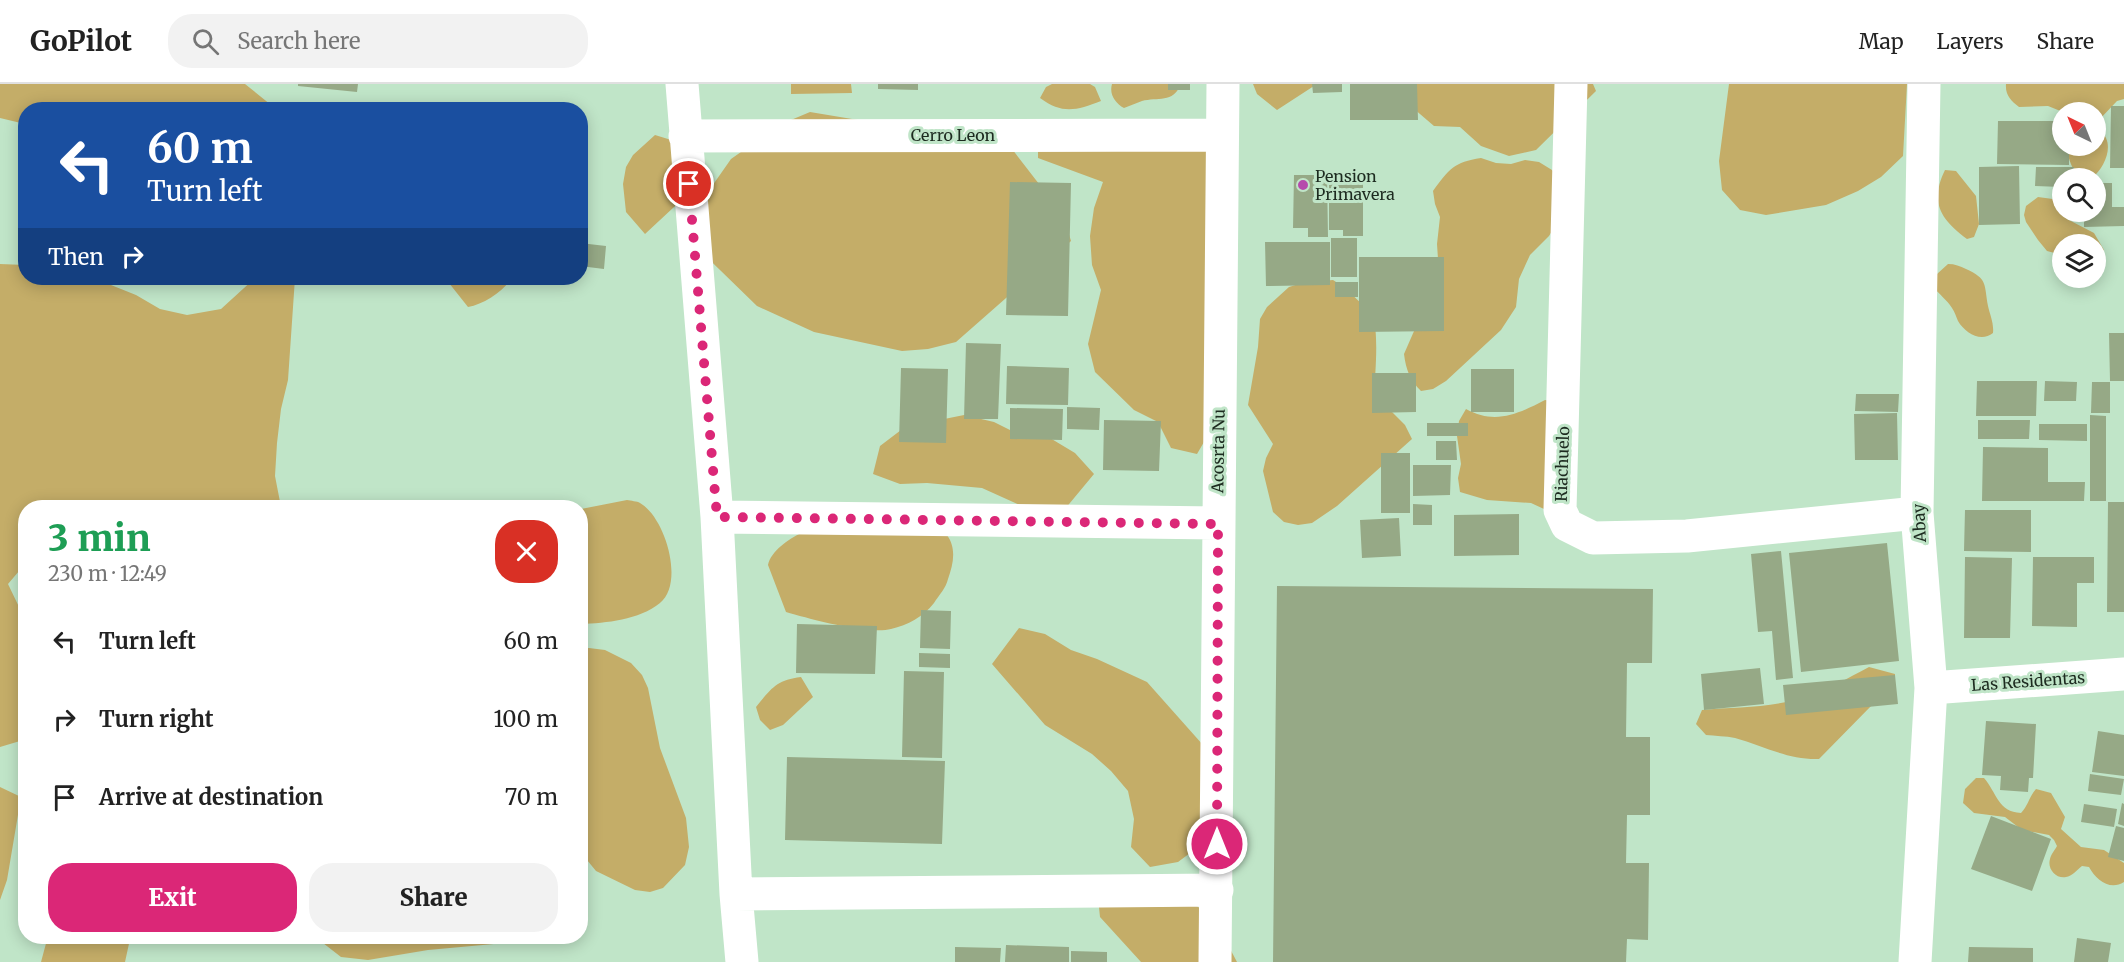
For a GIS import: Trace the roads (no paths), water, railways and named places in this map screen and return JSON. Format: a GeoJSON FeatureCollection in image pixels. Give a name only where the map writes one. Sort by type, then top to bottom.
{"type":"FeatureCollection","features":[{"type":"Feature","properties":{"kind":"street"},"geometry":{"type":"LineString","coordinates":[[682,84],[717,517],[741,962]]}},
{"type":"Feature","properties":{"kind":"street","name":"Acosrta Nu"},"geometry":{"type":"LineString","coordinates":[[1215,962],[1222,84]]}},
{"type":"Feature","properties":{"kind":"street","name":"Riachuelo"},"geometry":{"type":"LineString","coordinates":[[1571,84],[1560,510],[1567,525],[1593,538],[1687,536],[1917,513]]}},
{"type":"Feature","properties":{"kind":"street","name":"Abay"},"geometry":{"type":"LineString","coordinates":[[1915,962],[1931,688],[1917,513],[1924,84]]}},
{"type":"Feature","properties":{"kind":"street","name":"Cerro Leon"},"geometry":{"type":"LineString","coordinates":[[685,136],[1221,135]]}},
{"type":"Feature","properties":{"kind":"street"},"geometry":{"type":"LineString","coordinates":[[717,517],[1218,524]]}},
{"type":"Feature","properties":{"kind":"street","name":"Las Residentas"},"geometry":{"type":"LineString","coordinates":[[1931,688],[2124,674]]}},
{"type":"Feature","properties":{"kind":"street"},"geometry":{"type":"LineString","coordinates":[[736,894],[1217,890]]}},
{"type":"Feature","properties":{"kind":"place","name":"Pension Primavera"},"geometry":{"type":"Point","coordinates":[1303,185]}}]}
